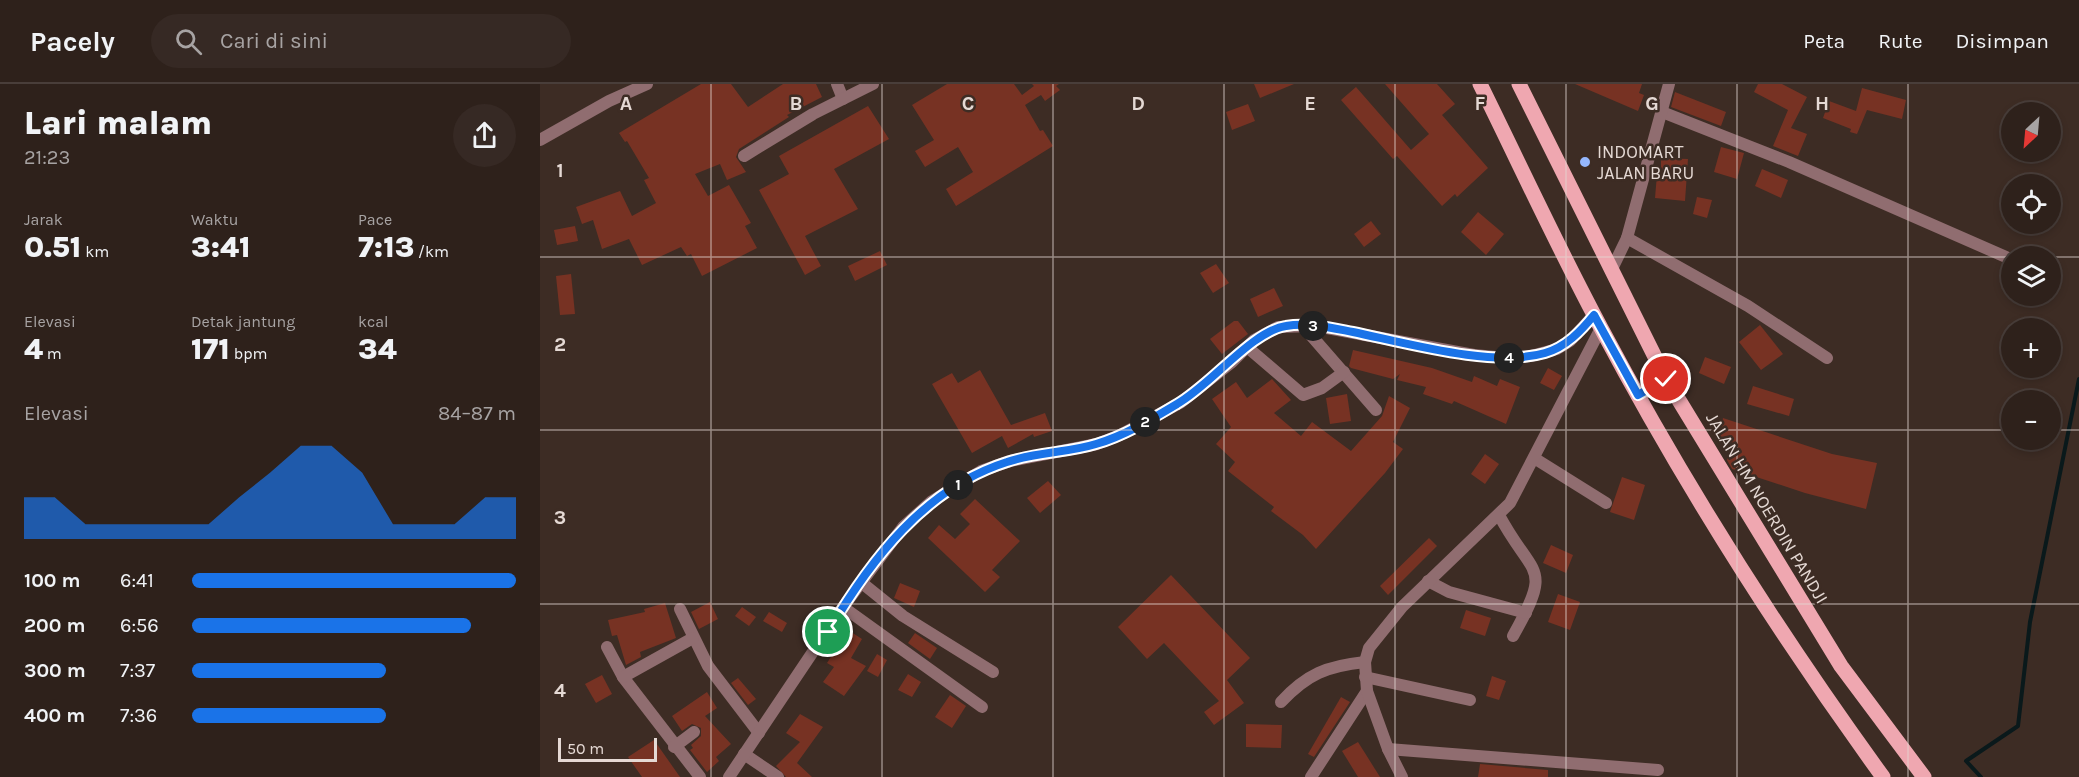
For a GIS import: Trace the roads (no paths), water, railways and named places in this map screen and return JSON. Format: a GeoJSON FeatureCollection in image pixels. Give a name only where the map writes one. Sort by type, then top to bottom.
{"type":"FeatureCollection","features":[{"type":"Feature","properties":{"kind":"main road"},"geometry":{"type":"LineString","coordinates":[[1480,84],[1598,321],[1638,395],[1722,539],[1831,705],[1883,777]]}},
{"type":"Feature","properties":{"kind":"main road","name":"JALAN HM NOERDIN PANDJI"},"geometry":{"type":"LineString","coordinates":[[1519,84],[1666,379],[1841,666],[1924,777]]}},
{"type":"Feature","properties":{"kind":"main road"},"geometry":{"type":"LineString","coordinates":[[1638,395],[1666,379]]}},
{"type":"Feature","properties":{"kind":"street"},"geometry":{"type":"LineString","coordinates":[[540,140],[609,101],[647,84]]}},
{"type":"Feature","properties":{"kind":"street"},"geometry":{"type":"LineString","coordinates":[[837,84],[843,99]]}},
{"type":"Feature","properties":{"kind":"street"},"geometry":{"type":"LineString","coordinates":[[744,156],[806,118],[873,84]]}},
{"type":"Feature","properties":{"kind":"street"},"geometry":{"type":"LineString","coordinates":[[1611,271],[1627,238],[1669,84]]}},
{"type":"Feature","properties":{"kind":"street"},"geometry":{"type":"LineString","coordinates":[[1662,112],[1789,162],[2001,255]]}},
{"type":"Feature","properties":{"kind":"street"},"geometry":{"type":"LineString","coordinates":[[1627,238],[1748,306],[1827,358]]}},
{"type":"Feature","properties":{"kind":"street"},"geometry":{"type":"LineString","coordinates":[[729,777],[843,607],[903,527],[942,495],[981,471],[1010,461],[1097,444],[1120,435],[1180,403],[1247,347],[1273,329],[1302,325],[1506,358],[1531,356],[1557,349],[1598,321]]}},
{"type":"Feature","properties":{"kind":"street"},"geometry":{"type":"LineString","coordinates":[[1402,777],[1388,749],[1367,691],[1365,662],[1374,638],[1451,557],[1499,515],[1516,493],[1598,321]]}},
{"type":"Feature","properties":{"kind":"street"},"geometry":{"type":"LineString","coordinates":[[1302,325],[1376,410]]}},
{"type":"Feature","properties":{"kind":"street"},"geometry":{"type":"LineString","coordinates":[[1247,347],[1303,394],[1322,388],[1344,372]]}},
{"type":"Feature","properties":{"kind":"street"},"geometry":{"type":"LineString","coordinates":[[1534,458],[1606,503]]}},
{"type":"Feature","properties":{"kind":"street"},"geometry":{"type":"LineString","coordinates":[[1499,515],[1512,539],[1528,558],[1536,573],[1536,592],[1513,636]]}},
{"type":"Feature","properties":{"kind":"street"},"geometry":{"type":"LineString","coordinates":[[1428,581],[1449,592],[1526,613]]}},
{"type":"Feature","properties":{"kind":"street"},"geometry":{"type":"LineString","coordinates":[[862,583],[903,616],[993,672]]}},
{"type":"Feature","properties":{"kind":"street"},"geometry":{"type":"LineString","coordinates":[[843,607],[982,707]]}},
{"type":"Feature","properties":{"kind":"street"},"geometry":{"type":"LineString","coordinates":[[680,609],[708,666],[759,733]]}},
{"type":"Feature","properties":{"kind":"street"},"geometry":{"type":"LineString","coordinates":[[623,677],[693,638]]}},
{"type":"Feature","properties":{"kind":"street"},"geometry":{"type":"LineString","coordinates":[[607,647],[623,677],[674,747],[700,777]]}},
{"type":"Feature","properties":{"kind":"street"},"geometry":{"type":"LineString","coordinates":[[1281,702],[1310,675],[1339,666],[1365,662]]}},
{"type":"Feature","properties":{"kind":"street"},"geometry":{"type":"LineString","coordinates":[[1365,677],[1470,700]]}},
{"type":"Feature","properties":{"kind":"street"},"geometry":{"type":"LineString","coordinates":[[1311,777],[1367,691]]}},
{"type":"Feature","properties":{"kind":"street"},"geometry":{"type":"LineString","coordinates":[[674,747],[694,732]]}},
{"type":"Feature","properties":{"kind":"street"},"geometry":{"type":"LineString","coordinates":[[1388,749],[1658,770]]}},
{"type":"Feature","properties":{"kind":"street"},"geometry":{"type":"LineString","coordinates":[[744,754],[778,777]]}},
{"type":"Feature","properties":{"kind":"waterway"},"geometry":{"type":"LineString","coordinates":[[1981,777],[1966,761],[2018,726],[2030,622],[2079,379]]}},
{"type":"Feature","properties":{"kind":"place","name":"INDOMART JALAN BARU"},"geometry":{"type":"Point","coordinates":[1585,162]}}]}
